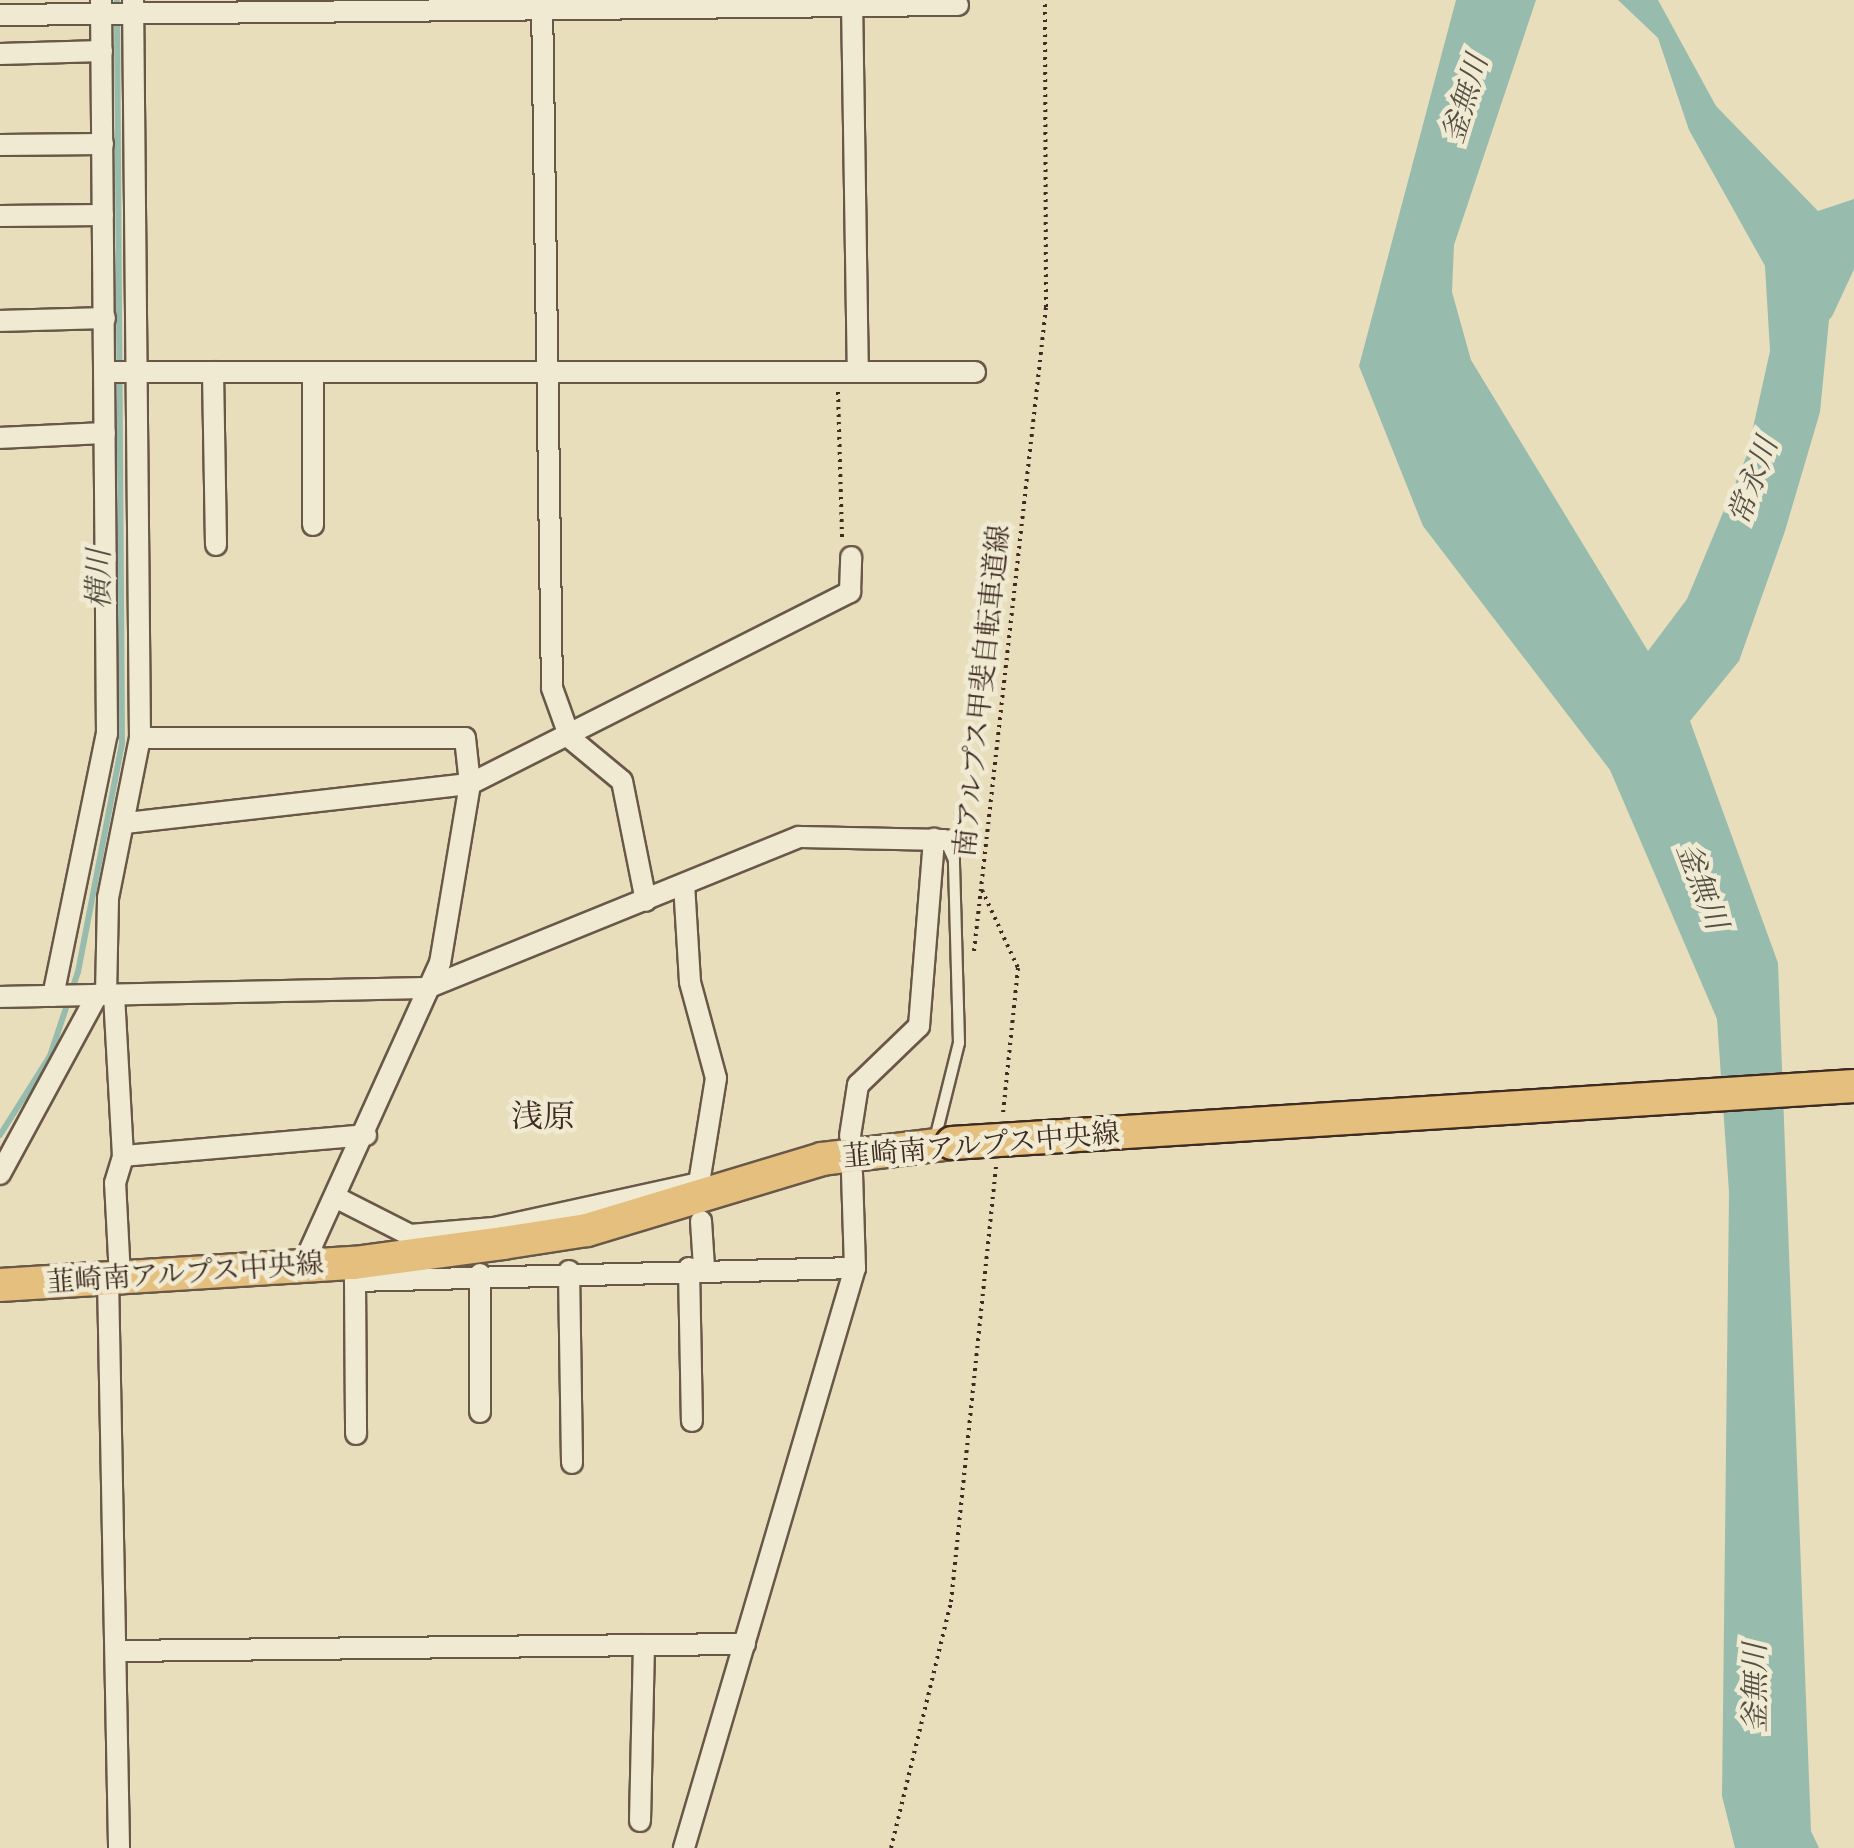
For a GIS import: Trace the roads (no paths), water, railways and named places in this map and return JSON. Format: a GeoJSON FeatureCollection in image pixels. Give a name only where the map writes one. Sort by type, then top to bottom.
{"type":"FeatureCollection","features":[{"type":"Feature","properties":{"kind":"main road","name":"韮崎南アルプス中央線"},"geometry":{"type":"LineString","coordinates":[[0,1285],[304,1263],[354,1272],[587,1230],[822,1159],[943,1144],[1854,1086]]}},
{"type":"Feature","properties":{"kind":"street"},"geometry":{"type":"LineString","coordinates":[[542,3],[548,646],[570,738],[622,782],[646,901]]}},
{"type":"Feature","properties":{"kind":"street"},"geometry":{"type":"LineString","coordinates":[[847,372],[852,3]]}},
{"type":"Feature","properties":{"kind":"street"},"geometry":{"type":"LineString","coordinates":[[0,15],[101,6],[958,6]]}},
{"type":"Feature","properties":{"kind":"street"},"geometry":{"type":"LineString","coordinates":[[57,996],[105,765],[101,6]]}},
{"type":"Feature","properties":{"kind":"street"},"geometry":{"type":"LineString","coordinates":[[118,1848],[114,1278],[115,1183],[123,1156],[101,995],[108,898],[140,738],[132,6]]}},
{"type":"Feature","properties":{"kind":"street"},"geometry":{"type":"LineString","coordinates":[[0,54],[102,52]]}},
{"type":"Feature","properties":{"kind":"street"},"geometry":{"type":"LineString","coordinates":[[0,145],[103,144]]}},
{"type":"Feature","properties":{"kind":"street"},"geometry":{"type":"LineString","coordinates":[[0,216],[104,215]]}},
{"type":"Feature","properties":{"kind":"street"},"geometry":{"type":"LineString","coordinates":[[0,321],[105,318]]}},
{"type":"Feature","properties":{"kind":"street"},"geometry":{"type":"LineString","coordinates":[[105,372],[975,372]]}},
{"type":"Feature","properties":{"kind":"street"},"geometry":{"type":"LineString","coordinates":[[213,372],[216,545]]}},
{"type":"Feature","properties":{"kind":"street"},"geometry":{"type":"LineString","coordinates":[[312,372],[313,525]]}},
{"type":"Feature","properties":{"kind":"street"},"geometry":{"type":"LineString","coordinates":[[0,438],[105,433]]}},
{"type":"Feature","properties":{"kind":"street"},"geometry":{"type":"LineString","coordinates":[[126,823],[470,784],[570,738],[850,592],[851,557]]}},
{"type":"Feature","properties":{"kind":"street"},"geometry":{"type":"LineString","coordinates":[[140,738],[464,738],[470,784],[440,963],[366,1135],[304,1263]]}},
{"type":"Feature","properties":{"kind":"street"},"geometry":{"type":"LineString","coordinates":[[0,997],[427,988],[799,836],[940,840],[919,1026],[858,1085],[850,1136]]}},
{"type":"Feature","properties":{"kind":"street"},"geometry":{"type":"LineString","coordinates":[[336,1198],[410,1235],[494,1228],[699,1183],[716,1078],[690,982],[684,886]]}},
{"type":"Feature","properties":{"kind":"street"},"geometry":{"type":"LineString","coordinates":[[0,1174],[101,995]]}},
{"type":"Feature","properties":{"kind":"street"},"geometry":{"type":"LineString","coordinates":[[123,1156],[366,1135]]}},
{"type":"Feature","properties":{"kind":"street"},"geometry":{"type":"LineString","coordinates":[[684,1848],[855,1268],[852,1173]]}},
{"type":"Feature","properties":{"kind":"street"},"geometry":{"type":"LineString","coordinates":[[692,1420],[701,1221]]}},
{"type":"Feature","properties":{"kind":"street"},"geometry":{"type":"LineString","coordinates":[[356,1434],[354,1272],[480,1274],[855,1268]]}},
{"type":"Feature","properties":{"kind":"street"},"geometry":{"type":"LineString","coordinates":[[569,1271],[572,1463]]}},
{"type":"Feature","properties":{"kind":"street"},"geometry":{"type":"LineString","coordinates":[[480,1274],[480,1412]]}},
{"type":"Feature","properties":{"kind":"street"},"geometry":{"type":"LineString","coordinates":[[117,1651],[745,1644]]}},
{"type":"Feature","properties":{"kind":"street"},"geometry":{"type":"LineString","coordinates":[[640,1821],[644,1645]]}},
{"type":"Feature","properties":{"kind":"lane"},"geometry":{"type":"LineString","coordinates":[[940,840],[954,860],[959,1043],[943,1144]]}},
{"type":"Feature","properties":{"kind":"water","name":"釜無川"},"geometry":{"type":"Polygon","coordinates":[[[1456,0],[1536,0],[1454,245],[1452,292],[1471,360],[1648,651],[1687,599],[1747,455],[1770,351],[1765,266],[1689,130],[1658,38],[1618,0],[1658,0],[1716,106],[1818,211],[1854,199],[1854,224],[1835,259],[1820,412],[1785,531],[1739,661],[1690,721],[1778,963],[1811,1831],[1819,1848],[1735,1848],[1722,1796],[1729,1192],[1717,1019],[1610,770],[1423,526],[1359,366],[1456,0]]]}},
{"type":"Feature","properties":{"kind":"waterway","name":"横川"},"geometry":{"type":"LineString","coordinates":[[0,1135],[50,1056],[78,972],[122,744],[117,0]]}},
{"type":"Feature","properties":{"kind":"waterway","name":"常永川"},"geometry":{"type":"LineString","coordinates":[[1816,306],[1854,224]]}},
{"type":"Feature","properties":{"kind":"district","name":"浅原"},"geometry":{"type":"Point","coordinates":[543,1116]}}]}
